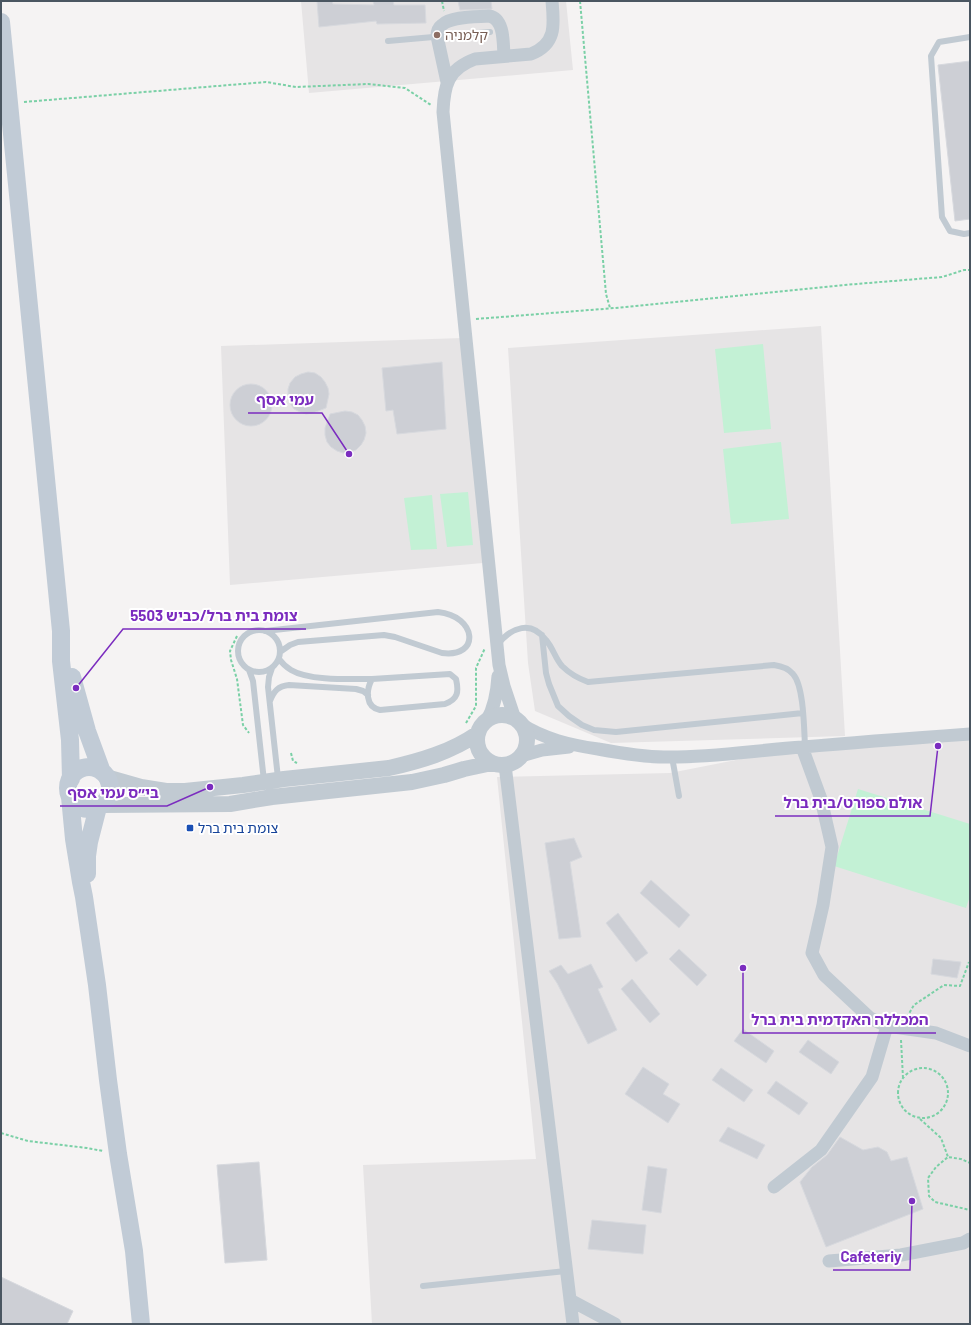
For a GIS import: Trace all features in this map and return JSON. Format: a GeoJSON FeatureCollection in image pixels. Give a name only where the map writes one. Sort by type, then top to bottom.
{"type":"FeatureCollection","features":[{"type":"Feature","properties":{"kind":"main road"},"geometry":{"type":"LineString","coordinates":[[1,22],[6,106],[61,631],[61,661],[70,740],[70,779],[68,788],[80,882],[84,897],[97,985],[118,1154],[134,1251],[141,1324]]}},
{"type":"Feature","properties":{"kind":"main road"},"geometry":{"type":"LineString","coordinates":[[61,631],[80,709],[104,775]]}},
{"type":"Feature","properties":{"kind":"main road"},"geometry":{"type":"LineString","coordinates":[[70,779],[76,772],[85,768],[94,768],[108,780],[110,789],[108,798],[100,806],[94,809],[84,809],[76,805],[70,797]]}},
{"type":"Feature","properties":{"kind":"main road"},"geometry":{"type":"LineString","coordinates":[[84,897],[88,879],[89,842],[100,806]]}},
{"type":"Feature","properties":{"kind":"street"},"geometry":{"type":"LineString","coordinates":[[104,775],[141,787],[166,791],[185,791],[243,785],[271,787],[412,782],[464,769],[498,764],[512,764],[521,756],[526,746],[527,739],[525,731],[518,721],[504,686],[499,665],[491,646],[464,320],[443,112],[445,88],[450,76],[457,68],[475,59],[531,54],[545,46],[550,39],[553,30],[554,20],[552,1]]}},
{"type":"Feature","properties":{"kind":"street"},"geometry":{"type":"LineString","coordinates":[[447,82],[436,36],[441,25],[453,20],[489,16],[494,17],[502,30],[504,56]]}},
{"type":"Feature","properties":{"kind":"street"},"geometry":{"type":"LineString","coordinates":[[487,720],[493,710],[496,699],[499,665]]}},
{"type":"Feature","properties":{"kind":"street"},"geometry":{"type":"LineString","coordinates":[[100,806],[230,804],[271,787],[389,768],[452,748],[471,730],[480,726],[492,717],[499,715],[507,716],[518,721],[531,731],[546,738],[576,746],[629,755],[672,757],[970,734]]}},
{"type":"Feature","properties":{"kind":"street"},"geometry":{"type":"LineString","coordinates":[[471,730],[482,756],[489,762],[498,764]]}},
{"type":"Feature","properties":{"kind":"street"},"geometry":{"type":"LineString","coordinates":[[521,756],[542,750],[576,746]]}},
{"type":"Feature","properties":{"kind":"street"},"geometry":{"type":"LineString","coordinates":[[804,746],[821,799],[832,847],[823,905],[812,953],[824,975],[870,1018],[887,1026],[936,1033],[970,1046]]}},
{"type":"Feature","properties":{"kind":"street"},"geometry":{"type":"LineString","coordinates":[[498,764],[573,1324]]}},
{"type":"Feature","properties":{"kind":"street"},"geometry":{"type":"LineString","coordinates":[[774,1187],[821,1150],[872,1077],[887,1026]]}},
{"type":"Feature","properties":{"kind":"street"},"geometry":{"type":"LineString","coordinates":[[829,1261],[900,1255],[963,1243],[970,1239]]}},
{"type":"Feature","properties":{"kind":"street"},"geometry":{"type":"LineString","coordinates":[[570,1300],[615,1324]]}},
{"type":"Feature","properties":{"kind":"lane"},"geometry":{"type":"LineString","coordinates":[[388,41],[490,32]]}},
{"type":"Feature","properties":{"kind":"lane"},"geometry":{"type":"LineString","coordinates":[[970,36],[939,42],[931,56],[942,217],[950,231],[964,234],[970,233]]}},
{"type":"Feature","properties":{"kind":"lane"},"geometry":{"type":"LineString","coordinates":[[272,668],[261,672],[249,670],[244,666],[240,661],[238,648],[244,636],[256,630],[265,631],[438,612],[457,617],[467,628],[470,634],[466,646],[462,650],[448,654],[384,635],[298,642],[290,645],[280,652]]}},
{"type":"Feature","properties":{"kind":"lane"},"geometry":{"type":"LineString","coordinates":[[491,646],[512,631],[520,628],[530,628],[539,632],[547,640],[561,664],[569,673],[588,682],[774,665],[786,668],[793,674],[799,683],[803,713],[804,746]]}},
{"type":"Feature","properties":{"kind":"lane"},"geometry":{"type":"LineString","coordinates":[[265,631],[273,635],[277,640],[280,652],[279,659],[272,668],[268,687],[270,702],[271,787]]}},
{"type":"Feature","properties":{"kind":"lane"},"geometry":{"type":"LineString","coordinates":[[542,635],[546,672],[558,706],[582,725],[594,730],[616,732],[803,713]]}},
{"type":"Feature","properties":{"kind":"lane"},"geometry":{"type":"LineString","coordinates":[[279,659],[290,669],[304,674],[331,678],[372,679],[450,674],[456,680],[457,692],[456,697],[452,701],[445,704],[380,710],[375,709],[371,704],[368,695],[367,690],[372,679]]}},
{"type":"Feature","properties":{"kind":"lane"},"geometry":{"type":"LineString","coordinates":[[249,670],[253,682],[271,787]]}},
{"type":"Feature","properties":{"kind":"lane"},"geometry":{"type":"LineString","coordinates":[[270,702],[275,690],[289,685],[356,689],[363,691],[368,695]]}},
{"type":"Feature","properties":{"kind":"lane"},"geometry":{"type":"LineString","coordinates":[[672,757],[679,796]]}},
{"type":"Feature","properties":{"kind":"lane"},"geometry":{"type":"LineString","coordinates":[[423,1286],[566,1271]]}},
{"type":"Feature","properties":{"kind":"path"},"geometry":{"type":"LineString","coordinates":[[580,1],[606,294],[610,308]]}},
{"type":"Feature","properties":{"kind":"path"},"geometry":{"type":"LineString","coordinates":[[6,106],[266,82],[296,86],[368,84],[404,88],[443,112]]}},
{"type":"Feature","properties":{"kind":"path"},"geometry":{"type":"LineString","coordinates":[[464,320],[942,277],[964,270],[970,270]]}},
{"type":"Feature","properties":{"kind":"path"},"geometry":{"type":"LineString","coordinates":[[237,636],[230,651],[231,660],[237,679],[243,725],[250,736]]}},
{"type":"Feature","properties":{"kind":"path"},"geometry":{"type":"LineString","coordinates":[[471,730],[476,706],[476,668],[491,646]]}},
{"type":"Feature","properties":{"kind":"path"},"geometry":{"type":"LineString","coordinates":[[291,753],[293,761],[299,763]]}},
{"type":"Feature","properties":{"kind":"path"},"geometry":{"type":"LineString","coordinates":[[903,1078],[901,1027],[914,1005],[944,985],[960,986],[969,962]]}},
{"type":"Feature","properties":{"kind":"path"},"geometry":{"type":"LineString","coordinates":[[924,1068],[940,1074],[945,1080],[948,1088],[946,1104],[942,1111],[931,1117],[919,1118],[911,1116],[904,1110],[900,1103],[898,1094],[899,1086],[903,1078],[909,1072],[924,1068]]}},
{"type":"Feature","properties":{"kind":"path"},"geometry":{"type":"LineString","coordinates":[[919,1118],[941,1138],[948,1157]]}},
{"type":"Feature","properties":{"kind":"path"},"geometry":{"type":"LineString","coordinates":[[1,1138],[2,1134],[28,1141],[87,1148],[118,1154]]}},
{"type":"Feature","properties":{"kind":"path"},"geometry":{"type":"LineString","coordinates":[[970,1164],[961,1159],[948,1157],[936,1167],[928,1178],[929,1196],[935,1202],[970,1210]]}},
{"type":"Feature","properties":{"kind":"shaded area","name":"קלמניה"},"geometry":{"type":"Polygon","coordinates":[[[301,1],[566,1],[573,70],[309,93],[301,1]]]}},
{"type":"Feature","properties":{"kind":"shaded area"},"geometry":{"type":"Polygon","coordinates":[[[821,326],[845,736],[611,743],[535,711],[528,663],[508,348],[821,326]]]}},
{"type":"Feature","properties":{"kind":"shaded area"},"geometry":{"type":"Polygon","coordinates":[[[462,338],[483,563],[230,585],[221,346],[462,338]]]}},
{"type":"Feature","properties":{"kind":"shaded area"},"geometry":{"type":"Polygon","coordinates":[[[970,732],[970,1324],[372,1324],[363,1165],[536,1159],[497,777],[670,773],[802,747],[970,732]]]}},
{"type":"Feature","properties":{"kind":"green space"},"geometry":{"type":"Polygon","coordinates":[[[763,344],[771,429],[724,433],[715,349],[763,344]]]}},
{"type":"Feature","properties":{"kind":"green space"},"geometry":{"type":"Polygon","coordinates":[[[781,442],[789,519],[731,524],[723,449],[781,442]]]}},
{"type":"Feature","properties":{"kind":"green space"},"geometry":{"type":"Polygon","coordinates":[[[468,492],[473,545],[447,547],[440,494],[468,492]]]}},
{"type":"Feature","properties":{"kind":"green space"},"geometry":{"type":"Polygon","coordinates":[[[432,495],[437,549],[411,550],[404,498],[432,495]]]}},
{"type":"Feature","properties":{"kind":"green space"},"geometry":{"type":"Polygon","coordinates":[[[858,789],[970,824],[970,896],[966,908],[834,866],[858,789]]]}},
{"type":"Feature","properties":{"kind":"building"},"geometry":{"type":"Polygon","coordinates":[[[317,1],[332,1],[333,4],[374,5],[373,1],[393,1],[394,5],[425,5],[426,23],[377,24],[376,21],[319,27],[317,1]]]}},
{"type":"Feature","properties":{"kind":"building"},"geometry":{"type":"Polygon","coordinates":[[[458,1],[491,1],[492,9],[460,10],[458,1]]]}},
{"type":"Feature","properties":{"kind":"building"},"geometry":{"type":"Polygon","coordinates":[[[970,61],[970,219],[955,221],[938,65],[970,61]]]}},
{"type":"Feature","properties":{"kind":"building"},"geometry":{"type":"Polygon","coordinates":[[[442,362],[446,429],[397,434],[393,410],[386,411],[382,368],[442,362]]]}},
{"type":"Feature","properties":{"kind":"building"},"geometry":{"type":"Polygon","coordinates":[[[308,372],[315,373],[321,377],[328,388],[329,394],[326,408],[306,414],[294,409],[290,403],[288,389],[290,383],[295,377],[308,372]]]}},
{"type":"Feature","properties":{"kind":"building"},"geometry":{"type":"Polygon","coordinates":[[[251,384],[266,390],[272,405],[266,420],[251,426],[236,420],[230,405],[236,390],[251,384]]]}},
{"type":"Feature","properties":{"kind":"building"},"geometry":{"type":"Polygon","coordinates":[[[345,411],[358,415],[365,426],[366,433],[364,440],[356,450],[343,453],[331,447],[327,442],[325,428],[330,414],[345,411]]]}},
{"type":"Feature","properties":{"kind":"building"},"geometry":{"type":"Polygon","coordinates":[[[574,838],[582,857],[570,862],[581,937],[559,939],[545,843],[574,838]]]}},
{"type":"Feature","properties":{"kind":"building"},"geometry":{"type":"Polygon","coordinates":[[[651,880],[690,915],[679,928],[640,893],[651,880]]]}},
{"type":"Feature","properties":{"kind":"building"},"geometry":{"type":"Polygon","coordinates":[[[618,913],[648,953],[636,962],[606,923],[618,913]]]}},
{"type":"Feature","properties":{"kind":"building"},"geometry":{"type":"Polygon","coordinates":[[[679,949],[707,975],[697,986],[669,959],[679,949]]]}},
{"type":"Feature","properties":{"kind":"building"},"geometry":{"type":"Polygon","coordinates":[[[933,959],[961,962],[957,978],[931,974],[933,959]]]}},
{"type":"Feature","properties":{"kind":"building"},"geometry":{"type":"Polygon","coordinates":[[[591,964],[603,987],[598,989],[617,1030],[588,1044],[557,983],[549,971],[561,965],[568,974],[591,964]]]}},
{"type":"Feature","properties":{"kind":"building"},"geometry":{"type":"Polygon","coordinates":[[[632,979],[660,1014],[650,1023],[621,989],[632,979]]]}},
{"type":"Feature","properties":{"kind":"building"},"geometry":{"type":"Polygon","coordinates":[[[743,1029],[774,1051],[766,1063],[734,1041],[743,1029]]]}},
{"type":"Feature","properties":{"kind":"building"},"geometry":{"type":"Polygon","coordinates":[[[808,1040],[839,1062],[831,1074],[799,1052],[808,1040]]]}},
{"type":"Feature","properties":{"kind":"building"},"geometry":{"type":"Polygon","coordinates":[[[643,1067],[669,1084],[663,1094],[680,1104],[668,1123],[625,1094],[643,1067]]]}},
{"type":"Feature","properties":{"kind":"building"},"geometry":{"type":"Polygon","coordinates":[[[721,1068],[753,1090],[744,1102],[712,1080],[721,1068]]]}},
{"type":"Feature","properties":{"kind":"building"},"geometry":{"type":"Polygon","coordinates":[[[776,1081],[808,1103],[799,1115],[767,1093],[776,1081]]]}},
{"type":"Feature","properties":{"kind":"building"},"geometry":{"type":"Polygon","coordinates":[[[728,1127],[765,1145],[757,1159],[719,1141],[728,1127]]]}},
{"type":"Feature","properties":{"kind":"building"},"geometry":{"type":"Polygon","coordinates":[[[840,1137],[863,1150],[878,1147],[887,1152],[891,1161],[907,1157],[923,1209],[826,1247],[800,1182],[812,1167],[827,1155],[840,1137]]]}},
{"type":"Feature","properties":{"kind":"building"},"geometry":{"type":"Polygon","coordinates":[[[259,1162],[267,1260],[225,1263],[217,1165],[259,1162]]]}},
{"type":"Feature","properties":{"kind":"building"},"geometry":{"type":"Polygon","coordinates":[[[648,1166],[667,1169],[661,1213],[642,1210],[648,1166]]]}},
{"type":"Feature","properties":{"kind":"building"},"geometry":{"type":"Polygon","coordinates":[[[592,1220],[646,1225],[643,1254],[588,1249],[592,1220]]]}},
{"type":"Feature","properties":{"kind":"building"},"geometry":{"type":"Polygon","coordinates":[[[1,1277],[73,1311],[67,1324],[1,1324],[1,1277]]]}},
{"type":"Feature","properties":{"kind":"place","name":"קלמניה"},"geometry":{"type":"Point","coordinates":[437,35]}},
{"type":"Feature","properties":{"kind":"place","name":"עמי אסף"},"geometry":{"type":"Point","coordinates":[349,454]}},
{"type":"Feature","properties":{"kind":"place","name":"צומת בית ברל/כביש 5503"},"geometry":{"type":"Point","coordinates":[76,688]}},
{"type":"Feature","properties":{"kind":"place","name":"אולם ספורט/בית ברל"},"geometry":{"type":"Point","coordinates":[938,746]}},
{"type":"Feature","properties":{"kind":"place","name":"בי״ס עמי אסף"},"geometry":{"type":"Point","coordinates":[210,787]}},
{"type":"Feature","properties":{"kind":"place","name":"צומת בית ברל"},"geometry":{"type":"Point","coordinates":[190,828]}},
{"type":"Feature","properties":{"kind":"place","name":"המכללה האקדמית בית ברל"},"geometry":{"type":"Point","coordinates":[743,968]}},
{"type":"Feature","properties":{"kind":"place","name":"Cafeteriy"},"geometry":{"type":"Point","coordinates":[912,1201]}}]}
